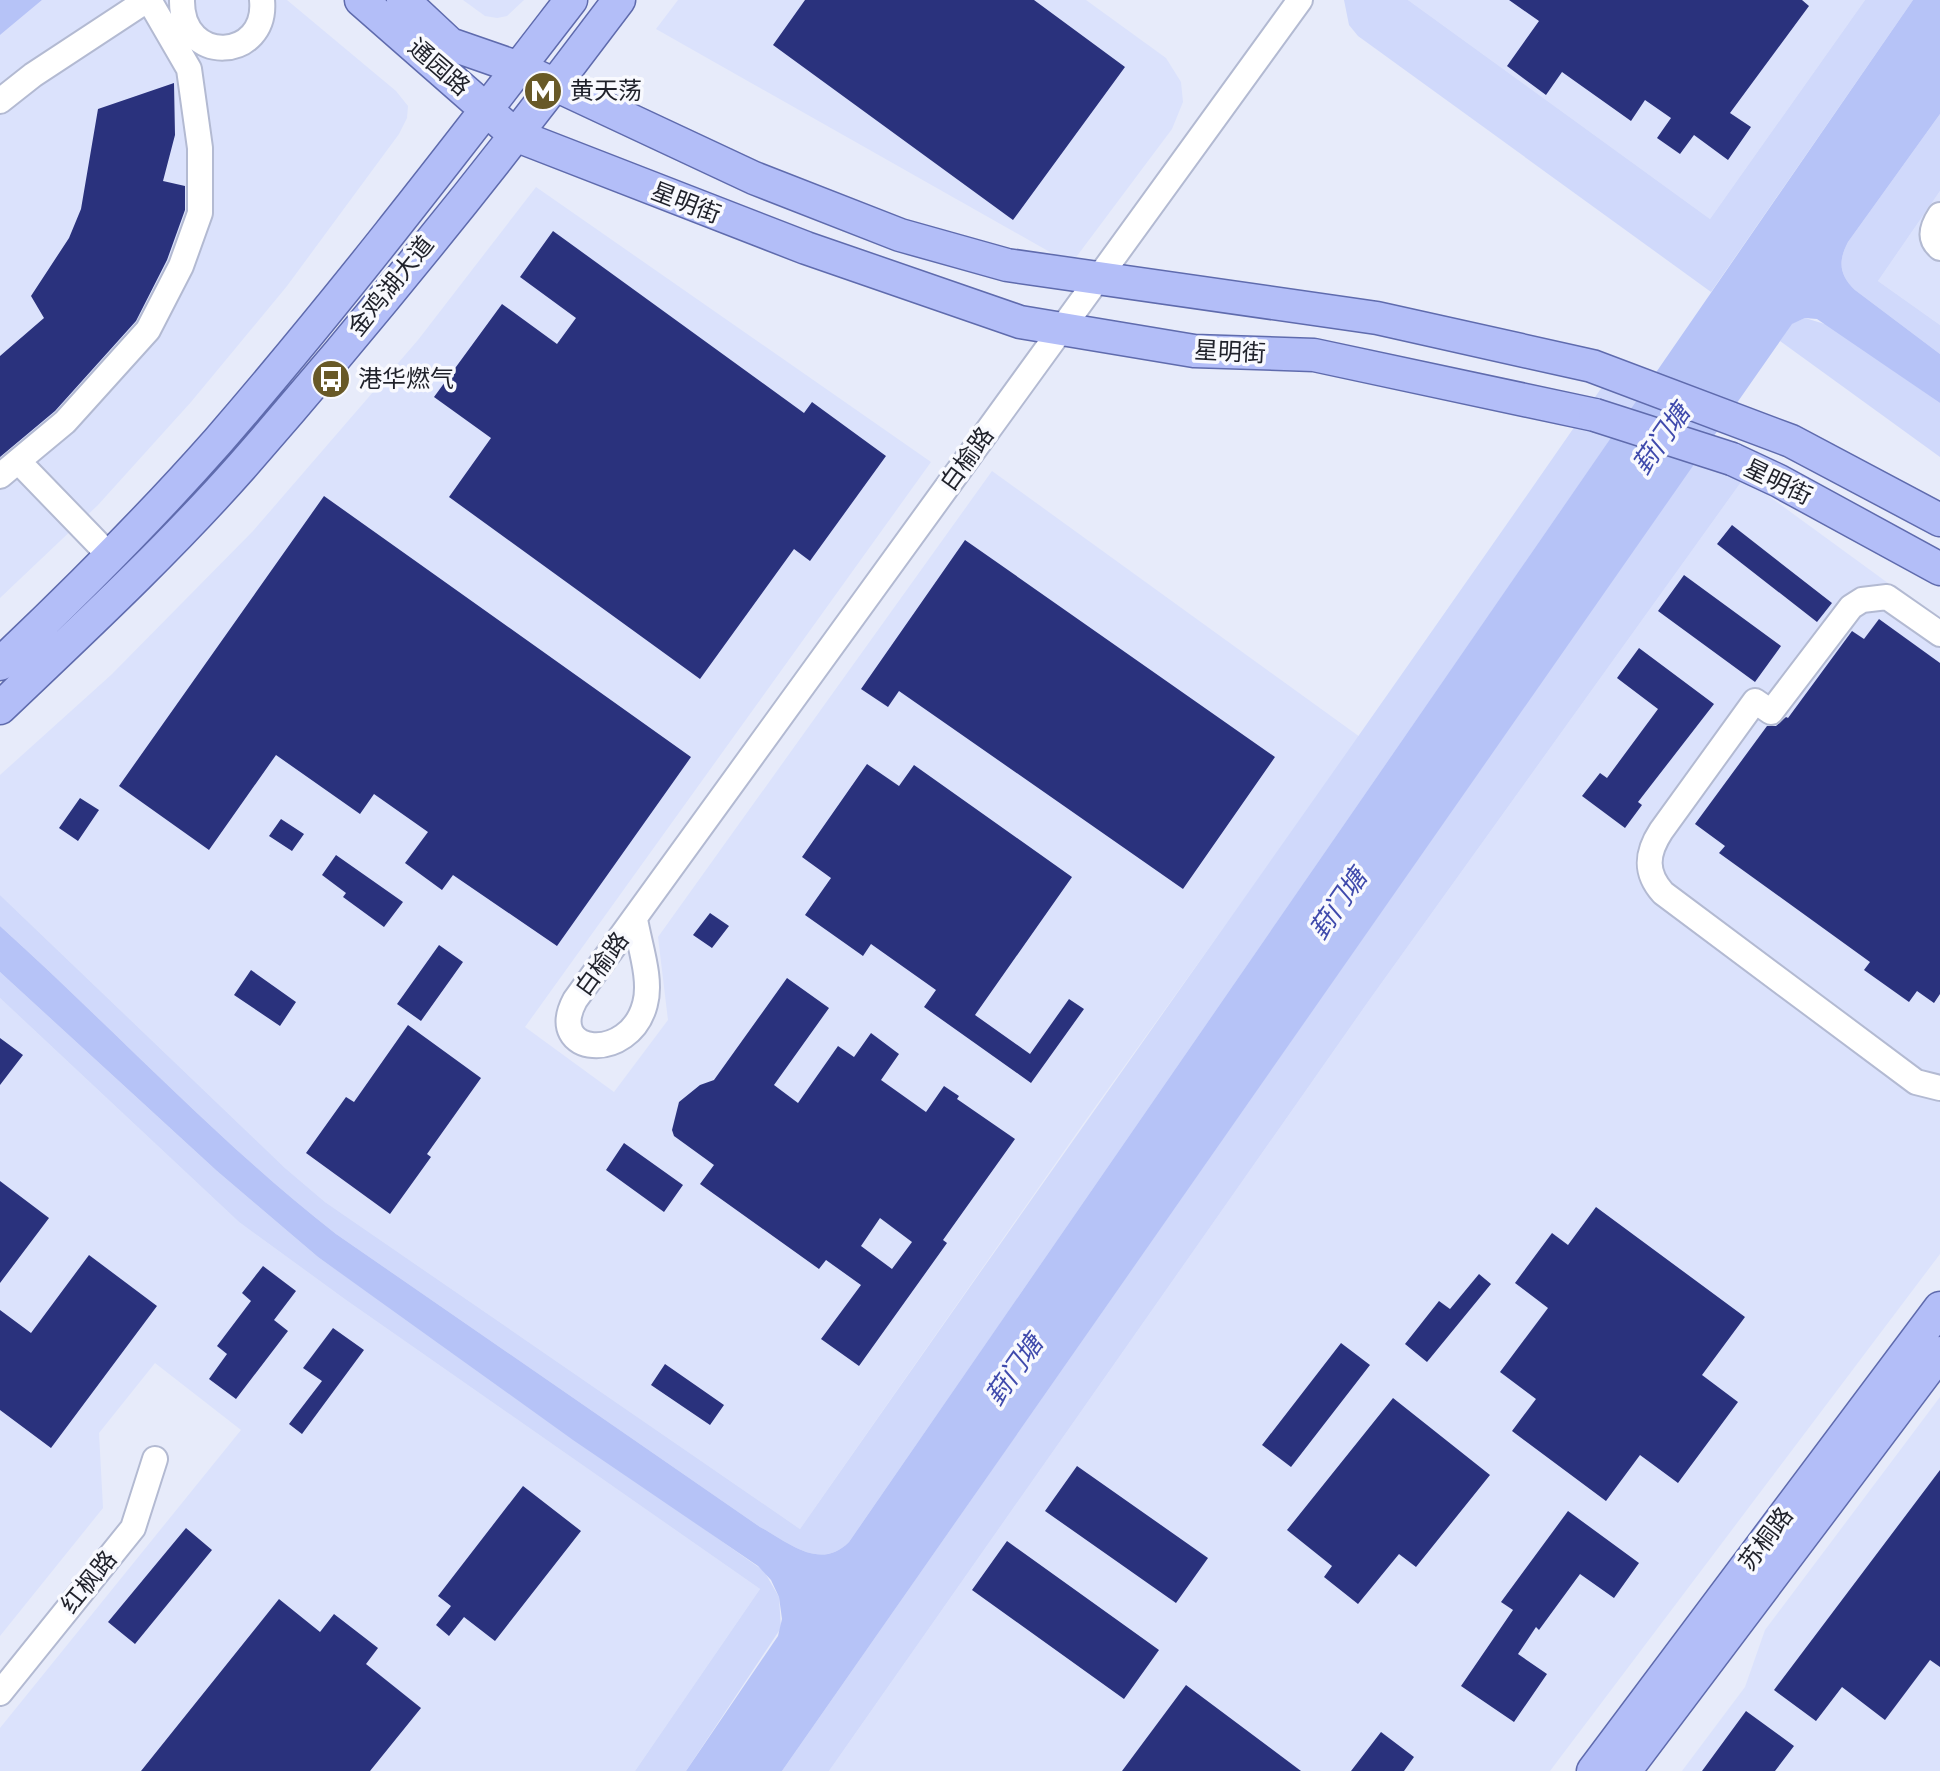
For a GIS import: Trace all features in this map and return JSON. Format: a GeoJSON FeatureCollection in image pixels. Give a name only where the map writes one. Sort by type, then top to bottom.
{"type":"FeatureCollection","features":[{"type":"Feature","properties":{"kind":"main road","name":"通园路"},"geometry":{"type":"LineString","coordinates":[[361,0],[516,135]]}},
{"type":"Feature","properties":{"kind":"main road","name":"通园路"},"geometry":{"type":"LineString","coordinates":[[403,0],[450,44],[519,68],[554,86]]}},
{"type":"Feature","properties":{"kind":"main road","name":"金鸡湖大道"},"geometry":{"type":"LineString","coordinates":[[0,664],[110,556],[216,443],[283,364],[571,0]]}},
{"type":"Feature","properties":{"kind":"main road","name":"金鸡湖大道"},"geometry":{"type":"LineString","coordinates":[[0,708],[134,579],[242,466],[516,135],[619,0]]}},
{"type":"Feature","properties":{"kind":"main road","name":"星明街"},"geometry":{"type":"LineString","coordinates":[[554,86],[754,178],[900,235],[1007,265],[1377,318],[1592,366],[1790,441],[1940,520]]}},
{"type":"Feature","properties":{"kind":"main road","name":"星明街"},"geometry":{"type":"LineString","coordinates":[[516,135],[806,248],[1020,322],[1194,351],[1314,355],[1595,415],[1732,459],[1790,487],[1940,569]]}},
{"type":"Feature","properties":{"kind":"main road","name":"苏桐路"},"geometry":{"type":"LineString","coordinates":[[1593,1771],[1940,1308]]}},
{"type":"Feature","properties":{"kind":"main road","name":"苏桐路"},"geometry":{"type":"LineString","coordinates":[[1625,1771],[1940,1353]]}},
{"type":"Feature","properties":{"kind":"street"},"geometry":{"type":"LineString","coordinates":[[0,101],[33,75],[148,0],[189,68],[200,148],[200,213],[181,266],[148,330],[65,422],[9,469],[110,556]]}},
{"type":"Feature","properties":{"kind":"street"},"geometry":{"type":"LineString","coordinates":[[183,0],[186,27],[195,38],[207,46],[221,49],[247,40],[257,29],[262,16],[262,0]]}},
{"type":"Feature","properties":{"kind":"street","name":"白榆路"},"geometry":{"type":"LineString","coordinates":[[635,919],[647,991],[641,1014],[619,1041],[600,1046],[582,1043],[569,1029],[569,1011],[635,919],[1097,280],[1300,0]]}},
{"type":"Feature","properties":{"kind":"street"},"geometry":{"type":"LineString","coordinates":[[1940,215],[1932,233],[1933,240],[1940,248]]}},
{"type":"Feature","properties":{"kind":"street"},"geometry":{"type":"LineString","coordinates":[[1940,634],[1887,597],[1863,600],[1851,607],[1770,712],[1755,701],[1661,831],[1651,848],[1649,867],[1654,883],[1663,893],[1916,1082],[1940,1088]]}},
{"type":"Feature","properties":{"kind":"street","name":"红枫路"},"geometry":{"type":"LineString","coordinates":[[0,1693],[133,1528],[155,1459]]}},
{"type":"Feature","properties":{"kind":"shaded area"},"geometry":{"type":"Polygon","coordinates":[[[42,0],[287,0],[396,91],[408,106],[407,118],[399,134],[287,286],[191,402],[98,505],[0,598],[0,35],[42,0]]]}},
{"type":"Feature","properties":{"kind":"shaded area"},"geometry":{"type":"Polygon","coordinates":[[[463,0],[524,0],[507,16],[497,18],[485,16],[463,0]]]}},
{"type":"Feature","properties":{"kind":"shaded area"},"geometry":{"type":"Polygon","coordinates":[[[678,0],[1086,0],[1166,58],[1181,82],[1183,102],[1172,129],[1071,264],[656,29],[678,0]]]}},
{"type":"Feature","properties":{"kind":"shaded area"},"geometry":{"type":"Polygon","coordinates":[[[1344,0],[1408,0],[1710,219],[1865,0],[1913,0],[1711,292],[1358,36],[1349,25],[1344,0]]]}},
{"type":"Feature","properties":{"kind":"shaded area"},"geometry":{"type":"Polygon","coordinates":[[[1408,0],[1865,0],[1710,219],[1408,0]]]}},
{"type":"Feature","properties":{"kind":"shaded area"},"geometry":{"type":"Polygon","coordinates":[[[1940,114],[1940,191],[1878,281],[1940,325],[1940,354],[1855,290],[1843,273],[1842,262],[1848,242],[1940,114]]]}},
{"type":"Feature","properties":{"kind":"shaded area"},"geometry":{"type":"Polygon","coordinates":[[[536,187],[931,462],[525,1027],[614,1092],[668,1020],[658,937],[992,471],[1360,737],[1083,1124],[800,1529],[325,1202],[285,1168],[0,895],[0,775],[111,675],[253,531],[418,340],[536,187]]]}},
{"type":"Feature","properties":{"kind":"shaded area"},"geometry":{"type":"Polygon","coordinates":[[[1940,191],[1940,325],[1878,281],[1940,191]]]}},
{"type":"Feature","properties":{"kind":"shaded area"},"geometry":{"type":"Polygon","coordinates":[[[1805,318],[1828,325],[1940,403],[1940,457],[1780,341],[1791,324],[1805,318]]]}},
{"type":"Feature","properties":{"kind":"shaded area"},"geometry":{"type":"Polygon","coordinates":[[[1609,377],[1640,396],[849,1542],[827,1554],[804,1551],[760,1527],[336,1234],[249,1161],[0,926],[0,895],[285,1168],[325,1202],[800,1529],[1609,377]]]}},
{"type":"Feature","properties":{"kind":"shaded area"},"geometry":{"type":"Polygon","coordinates":[[[1704,449],[1744,478],[1370,999],[829,1771],[782,1771],[1704,449]]]}},
{"type":"Feature","properties":{"kind":"shaded area"},"geometry":{"type":"Polygon","coordinates":[[[1744,478],[1940,621],[1940,1254],[1550,1771],[829,1771],[1370,999],[1744,478]]]}},
{"type":"Feature","properties":{"kind":"shaded area"},"geometry":{"type":"Polygon","coordinates":[[[0,972],[217,1171],[318,1257],[764,1571],[779,1597],[781,1628],[686,1771],[635,1771],[760,1589],[346,1300],[239,1222],[0,998],[0,972]]]}},
{"type":"Feature","properties":{"kind":"shaded area"},"geometry":{"type":"Polygon","coordinates":[[[0,998],[239,1222],[346,1300],[760,1589],[635,1771],[0,1771],[0,1728],[241,1430],[155,1363],[99,1433],[103,1508],[0,1636],[0,998]]]}},
{"type":"Feature","properties":{"kind":"shaded area"},"geometry":{"type":"Polygon","coordinates":[[[1940,1397],[1940,1771],[1682,1771],[1745,1687],[1765,1630],[1940,1397]]]}},
{"type":"Feature","properties":{"kind":"water"},"geometry":{"type":"Polygon","coordinates":[[[0,0],[42,0],[0,35],[0,0]]]}},
{"type":"Feature","properties":{"kind":"water","name":"葑门塘"},"geometry":{"type":"Polygon","coordinates":[[[1913,0],[1940,0],[1940,114],[1848,242],[1842,268],[1846,279],[1855,290],[1940,354],[1940,403],[1817,319],[1805,318],[1792,324],[782,1771],[686,1771],[778,1636],[782,1619],[779,1597],[771,1580],[758,1566],[573,1440],[318,1257],[217,1171],[0,972],[0,926],[249,1161],[336,1234],[760,1527],[804,1551],[827,1554],[838,1550],[849,1542],[1913,0]]]}},
{"type":"Feature","properties":{"kind":"building"},"geometry":{"type":"Polygon","coordinates":[[[805,0],[1034,0],[1125,67],[1013,220],[773,45],[805,0]]]}},
{"type":"Feature","properties":{"kind":"building"},"geometry":{"type":"Polygon","coordinates":[[[1509,0],[1802,0],[1809,6],[1730,113],[1751,127],[1728,160],[1694,135],[1680,154],[1657,138],[1671,118],[1645,100],[1631,121],[1562,72],[1546,95],[1507,66],[1539,21],[1509,0]]]}},
{"type":"Feature","properties":{"kind":"building"},"geometry":{"type":"Polygon","coordinates":[[[174,83],[175,135],[163,181],[185,186],[185,210],[167,260],[136,321],[55,411],[0,457],[0,356],[44,318],[31,296],[69,238],[81,209],[98,109],[174,83]]]}},
{"type":"Feature","properties":{"kind":"building"},"geometry":{"type":"Polygon","coordinates":[[[553,231],[804,413],[812,402],[886,456],[810,561],[794,549],[700,679],[449,497],[491,438],[434,397],[502,304],[557,344],[576,318],[520,277],[553,231]]]}},
{"type":"Feature","properties":{"kind":"building"},"geometry":{"type":"Polygon","coordinates":[[[324,496],[691,757],[557,946],[453,875],[442,890],[405,863],[428,832],[374,794],[360,814],[276,755],[209,850],[119,786],[324,496]]]}},
{"type":"Feature","properties":{"kind":"building"},"geometry":{"type":"Polygon","coordinates":[[[1732,525],[1832,603],[1817,622],[1717,544],[1732,525]]]}},
{"type":"Feature","properties":{"kind":"building"},"geometry":{"type":"Polygon","coordinates":[[[965,540],[1275,757],[1183,889],[899,691],[888,707],[861,689],[965,540]]]}},
{"type":"Feature","properties":{"kind":"building"},"geometry":{"type":"Polygon","coordinates":[[[1684,575],[1781,646],[1755,682],[1658,611],[1684,575]]]}},
{"type":"Feature","properties":{"kind":"building"},"geometry":{"type":"Polygon","coordinates":[[[1879,619],[1940,663],[1940,994],[1934,1003],[1917,991],[1909,1002],[1864,970],[1870,962],[1719,853],[1725,846],[1695,824],[1767,726],[1776,726],[1788,718],[1852,631],[1864,639],[1879,619]]]}},
{"type":"Feature","properties":{"kind":"building"},"geometry":{"type":"Polygon","coordinates":[[[1639,648],[1714,704],[1638,802],[1642,805],[1625,828],[1582,796],[1600,773],[1607,778],[1658,709],[1617,678],[1639,648]]]}},
{"type":"Feature","properties":{"kind":"building"},"geometry":{"type":"Polygon","coordinates":[[[867,764],[899,786],[914,765],[1072,877],[975,1015],[1030,1054],[1069,999],[1084,1009],[1031,1083],[924,1007],[936,990],[871,944],[863,956],[805,915],[831,878],[802,857],[867,764]]]}},
{"type":"Feature","properties":{"kind":"building"},"geometry":{"type":"Polygon","coordinates":[[[80,798],[99,810],[78,841],[59,828],[80,798]]]}},
{"type":"Feature","properties":{"kind":"building"},"geometry":{"type":"Polygon","coordinates":[[[281,819],[304,834],[292,851],[269,836],[281,819]]]}},
{"type":"Feature","properties":{"kind":"building"},"geometry":{"type":"Polygon","coordinates":[[[336,855],[403,902],[384,927],[343,897],[346,893],[322,875],[336,855]]]}},
{"type":"Feature","properties":{"kind":"building"},"geometry":{"type":"Polygon","coordinates":[[[710,913],[729,926],[712,948],[693,935],[710,913]]]}},
{"type":"Feature","properties":{"kind":"building"},"geometry":{"type":"Polygon","coordinates":[[[439,945],[463,962],[421,1021],[397,1004],[439,945]]]}},
{"type":"Feature","properties":{"kind":"building"},"geometry":{"type":"Polygon","coordinates":[[[251,970],[296,1002],[280,1026],[234,995],[251,970]]]}},
{"type":"Feature","properties":{"kind":"building"},"geometry":{"type":"Polygon","coordinates":[[[787,978],[829,1008],[774,1085],[798,1103],[838,1046],[854,1057],[871,1033],[899,1054],[881,1080],[926,1112],[944,1086],[959,1096],[957,1099],[1015,1139],[943,1240],[947,1243],[859,1366],[821,1339],[861,1285],[826,1260],[819,1269],[700,1184],[714,1165],[674,1136],[672,1130],[679,1102],[700,1085],[714,1080],[787,978]],[[880,1218],[861,1246],[892,1269],[912,1242],[880,1218]]]}},
{"type":"Feature","properties":{"kind":"building"},"geometry":{"type":"Polygon","coordinates":[[[408,1025],[481,1078],[427,1154],[431,1157],[390,1214],[306,1153],[346,1097],[354,1102],[408,1025]]]}},
{"type":"Feature","properties":{"kind":"building"},"geometry":{"type":"Polygon","coordinates":[[[0,1038],[23,1055],[0,1085],[0,1038]]]}},
{"type":"Feature","properties":{"kind":"building"},"geometry":{"type":"Polygon","coordinates":[[[624,1143],[683,1185],[664,1212],[606,1170],[624,1143]]]}},
{"type":"Feature","properties":{"kind":"building"},"geometry":{"type":"Polygon","coordinates":[[[0,1181],[49,1218],[0,1283],[0,1181]]]}},
{"type":"Feature","properties":{"kind":"building"},"geometry":{"type":"Polygon","coordinates":[[[1596,1207],[1745,1317],[1702,1375],[1738,1402],[1678,1483],[1640,1455],[1606,1501],[1512,1431],[1536,1399],[1500,1372],[1548,1308],[1515,1283],[1552,1233],[1568,1245],[1596,1207]]]}},
{"type":"Feature","properties":{"kind":"building"},"geometry":{"type":"Polygon","coordinates":[[[89,1255],[157,1306],[51,1448],[0,1410],[0,1310],[31,1333],[89,1255]]]}},
{"type":"Feature","properties":{"kind":"building"},"geometry":{"type":"Polygon","coordinates":[[[263,1266],[296,1291],[274,1320],[288,1331],[236,1399],[209,1379],[227,1354],[217,1346],[251,1301],[242,1293],[263,1266]]]}},
{"type":"Feature","properties":{"kind":"building"},"geometry":{"type":"Polygon","coordinates":[[[1479,1274],[1491,1284],[1427,1362],[1405,1344],[1439,1301],[1450,1309],[1479,1274]]]}},
{"type":"Feature","properties":{"kind":"building"},"geometry":{"type":"Polygon","coordinates":[[[333,1328],[364,1350],[302,1434],[289,1424],[322,1381],[303,1368],[333,1328]]]}},
{"type":"Feature","properties":{"kind":"building"},"geometry":{"type":"Polygon","coordinates":[[[1341,1343],[1370,1365],[1291,1467],[1262,1445],[1341,1343]]]}},
{"type":"Feature","properties":{"kind":"building"},"geometry":{"type":"Polygon","coordinates":[[[665,1364],[724,1405],[710,1425],[651,1385],[665,1364]]]}},
{"type":"Feature","properties":{"kind":"building"},"geometry":{"type":"Polygon","coordinates":[[[1393,1398],[1490,1475],[1416,1567],[1399,1554],[1358,1604],[1324,1577],[1332,1566],[1287,1530],[1393,1398]]]}},
{"type":"Feature","properties":{"kind":"building"},"geometry":{"type":"Polygon","coordinates":[[[1077,1466],[1208,1558],[1176,1603],[1045,1511],[1077,1466]]]}},
{"type":"Feature","properties":{"kind":"building"},"geometry":{"type":"Polygon","coordinates":[[[1940,1470],[1940,1667],[1930,1660],[1885,1720],[1842,1687],[1816,1721],[1774,1690],[1940,1470]]]}},
{"type":"Feature","properties":{"kind":"building"},"geometry":{"type":"Polygon","coordinates":[[[523,1486],[581,1531],[495,1641],[464,1617],[449,1636],[436,1625],[451,1606],[438,1596],[523,1486]]]}},
{"type":"Feature","properties":{"kind":"building"},"geometry":{"type":"Polygon","coordinates":[[[1568,1511],[1639,1563],[1614,1598],[1580,1574],[1539,1630],[1536,1627],[1518,1654],[1547,1674],[1514,1722],[1461,1686],[1513,1610],[1501,1602],[1568,1511]]]}},
{"type":"Feature","properties":{"kind":"building"},"geometry":{"type":"Polygon","coordinates":[[[186,1528],[212,1550],[135,1644],[108,1622],[186,1528]]]}},
{"type":"Feature","properties":{"kind":"building"},"geometry":{"type":"Polygon","coordinates":[[[1007,1541],[1159,1650],[1124,1699],[972,1590],[1007,1541]]]}},
{"type":"Feature","properties":{"kind":"building"},"geometry":{"type":"Polygon","coordinates":[[[279,1599],[320,1632],[334,1614],[378,1648],[366,1664],[421,1708],[370,1771],[141,1771],[279,1599]]]}},
{"type":"Feature","properties":{"kind":"building"},"geometry":{"type":"Polygon","coordinates":[[[1186,1685],[1301,1771],[1122,1771],[1186,1685]]]}},
{"type":"Feature","properties":{"kind":"building"},"geometry":{"type":"Polygon","coordinates":[[[1746,1711],[1794,1746],[1775,1771],[1702,1771],[1746,1711]]]}},
{"type":"Feature","properties":{"kind":"building"},"geometry":{"type":"Polygon","coordinates":[[[1381,1732],[1414,1757],[1404,1771],[1351,1771],[1381,1732]]]}},
{"type":"Feature","properties":{"kind":"place","name":"黄天荡"},"geometry":{"type":"Point","coordinates":[543,91]}},
{"type":"Feature","properties":{"kind":"place","name":"港华燃气"},"geometry":{"type":"Point","coordinates":[331,379]}}]}
